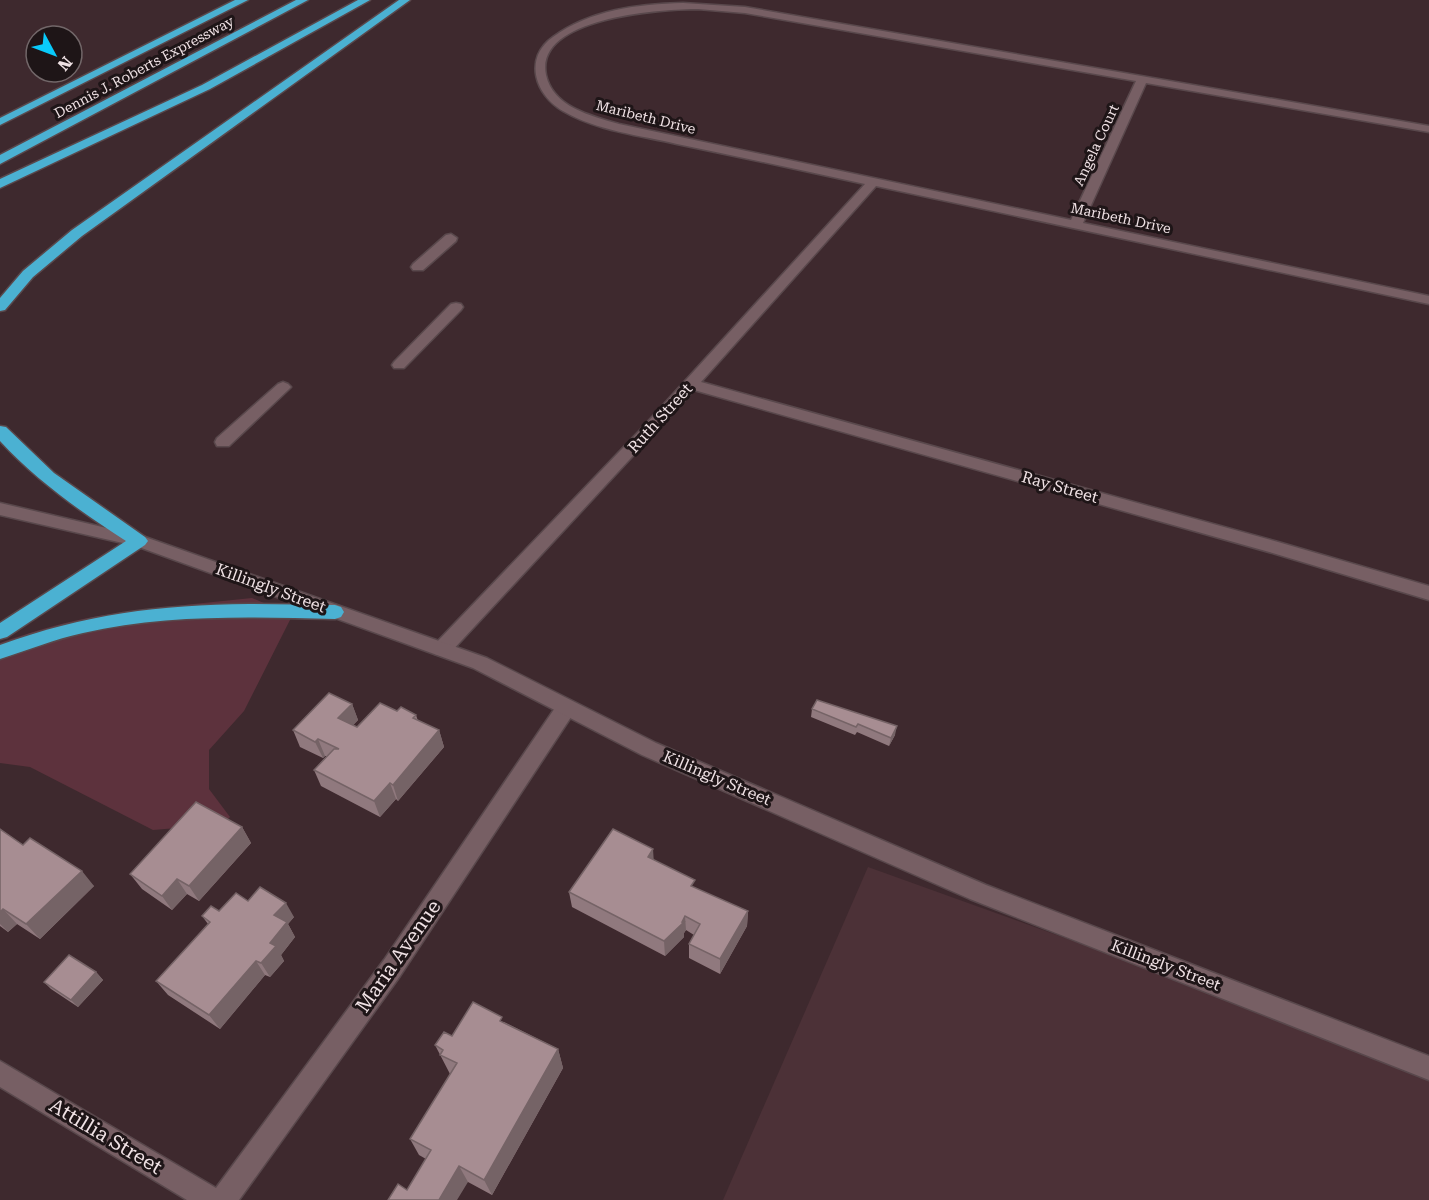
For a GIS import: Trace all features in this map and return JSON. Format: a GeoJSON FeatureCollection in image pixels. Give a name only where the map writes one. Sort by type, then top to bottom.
{"type":"FeatureCollection","features":[{"type":"Feature","properties":{"kind":"highway","name":"Dennis J. Roberts Expressway"},"geometry":{"type":"LineString","coordinates":[[0,122],[243,0]]}},
{"type":"Feature","properties":{"kind":"highway","name":"Dennis J. Roberts Expressway"},"geometry":{"type":"LineString","coordinates":[[0,160],[303,0]]}},
{"type":"Feature","properties":{"kind":"highway"},"geometry":{"type":"LineString","coordinates":[[0,184],[206,87],[365,0]]}},
{"type":"Feature","properties":{"kind":"highway"},"geometry":{"type":"LineString","coordinates":[[0,307],[28,274],[77,233],[405,0]]}},
{"type":"Feature","properties":{"kind":"highway"},"geometry":{"type":"LineString","coordinates":[[0,431],[16,450],[63,490],[138,542],[0,632]]}},
{"type":"Feature","properties":{"kind":"highway"},"geometry":{"type":"LineString","coordinates":[[0,652],[84,625],[164,612],[235,610],[335,612]]}},
{"type":"Feature","properties":{"kind":"street","name":"Maribeth Drive"},"geometry":{"type":"LineString","coordinates":[[1429,129],[744,10],[696,5],[647,8],[596,20],[556,38],[549,45],[538,72],[551,96],[559,104],[583,116],[616,127],[1429,300]]}},
{"type":"Feature","properties":{"kind":"street","name":"Angela Court"},"geometry":{"type":"LineString","coordinates":[[1076,224],[1142,79]]}},
{"type":"Feature","properties":{"kind":"street","name":"Ruth Street"},"geometry":{"type":"LineString","coordinates":[[442,650],[690,384],[873,182]]}},
{"type":"Feature","properties":{"kind":"street"},"geometry":{"type":"LineString","coordinates":[[418,267],[451,238]]}},
{"type":"Feature","properties":{"kind":"street"},"geometry":{"type":"LineString","coordinates":[[399,364],[456,307]]}},
{"type":"Feature","properties":{"kind":"street","name":"Ray Street"},"geometry":{"type":"LineString","coordinates":[[690,384],[1278,548],[1429,593]]}},
{"type":"Feature","properties":{"kind":"street"},"geometry":{"type":"LineString","coordinates":[[223,442],[283,387]]}},
{"type":"Feature","properties":{"kind":"street","name":"Killingly Street"},"geometry":{"type":"LineString","coordinates":[[0,509],[138,542],[480,663],[649,749],[978,892],[1429,1068]]}},
{"type":"Feature","properties":{"kind":"street","name":"Maria Avenue"},"geometry":{"type":"LineString","coordinates":[[224,1200],[392,968],[566,708]]}},
{"type":"Feature","properties":{"kind":"street","name":"Attillia Street"},"geometry":{"type":"LineString","coordinates":[[0,1073],[212,1200]]}},
{"type":"Feature","properties":{"kind":"shaded area"},"geometry":{"type":"Polygon","coordinates":[[[252,598],[285,612],[294,612],[244,711],[209,750],[209,789],[230,817],[210,837],[177,828],[153,830],[30,767],[0,763],[0,643],[93,617],[140,611],[190,610],[190,607],[184,605],[252,598]]]}},
{"type":"Feature","properties":{"kind":"shaded area"},"geometry":{"type":"Polygon","coordinates":[[[868,867],[1429,1069],[1429,1200],[723,1200],[868,867]]]}},
{"type":"Feature","properties":{"kind":"building"},"geometry":{"type":"Polygon","coordinates":[[[329,693],[352,704],[338,718],[357,727],[380,703],[397,711],[401,707],[416,715],[413,718],[439,730],[393,785],[390,783],[374,801],[314,770],[334,749],[339,749],[318,739],[315,742],[293,730],[329,693]]]}},
{"type":"Feature","properties":{"kind":"building"},"geometry":{"type":"Polygon","coordinates":[[[817,700],[897,726],[891,738],[858,724],[856,727],[812,709],[817,700]]]}},
{"type":"Feature","properties":{"kind":"building"},"geometry":{"type":"Polygon","coordinates":[[[196,802],[242,827],[189,886],[177,879],[162,896],[130,874],[196,802]]]}},
{"type":"Feature","properties":{"kind":"building"},"geometry":{"type":"Polygon","coordinates":[[[0,829],[23,845],[30,838],[82,871],[26,924],[3,909],[0,912],[0,829]]]}},
{"type":"Feature","properties":{"kind":"building"},"geometry":{"type":"Polygon","coordinates":[[[613,829],[653,849],[648,857],[695,880],[691,886],[748,911],[720,959],[689,944],[700,924],[685,916],[682,922],[684,922],[664,941],[569,892],[613,829]]]}},
{"type":"Feature","properties":{"kind":"building"},"geometry":{"type":"Polygon","coordinates":[[[260,887],[286,903],[274,915],[287,922],[270,943],[276,946],[261,963],[256,961],[209,1015],[156,981],[210,922],[202,916],[211,906],[219,911],[236,893],[248,901],[260,887]]]}},
{"type":"Feature","properties":{"kind":"building"},"geometry":{"type":"Polygon","coordinates":[[[69,955],[96,972],[71,1000],[44,982],[69,955]]]}},
{"type":"Feature","properties":{"kind":"building"},"geometry":{"type":"Polygon","coordinates":[[[473,1002],[502,1017],[500,1021],[558,1049],[484,1180],[459,1166],[439,1200],[388,1200],[398,1184],[407,1190],[431,1150],[410,1139],[457,1063],[440,1055],[443,1050],[435,1045],[444,1032],[452,1036],[473,1002]]]}}]}
